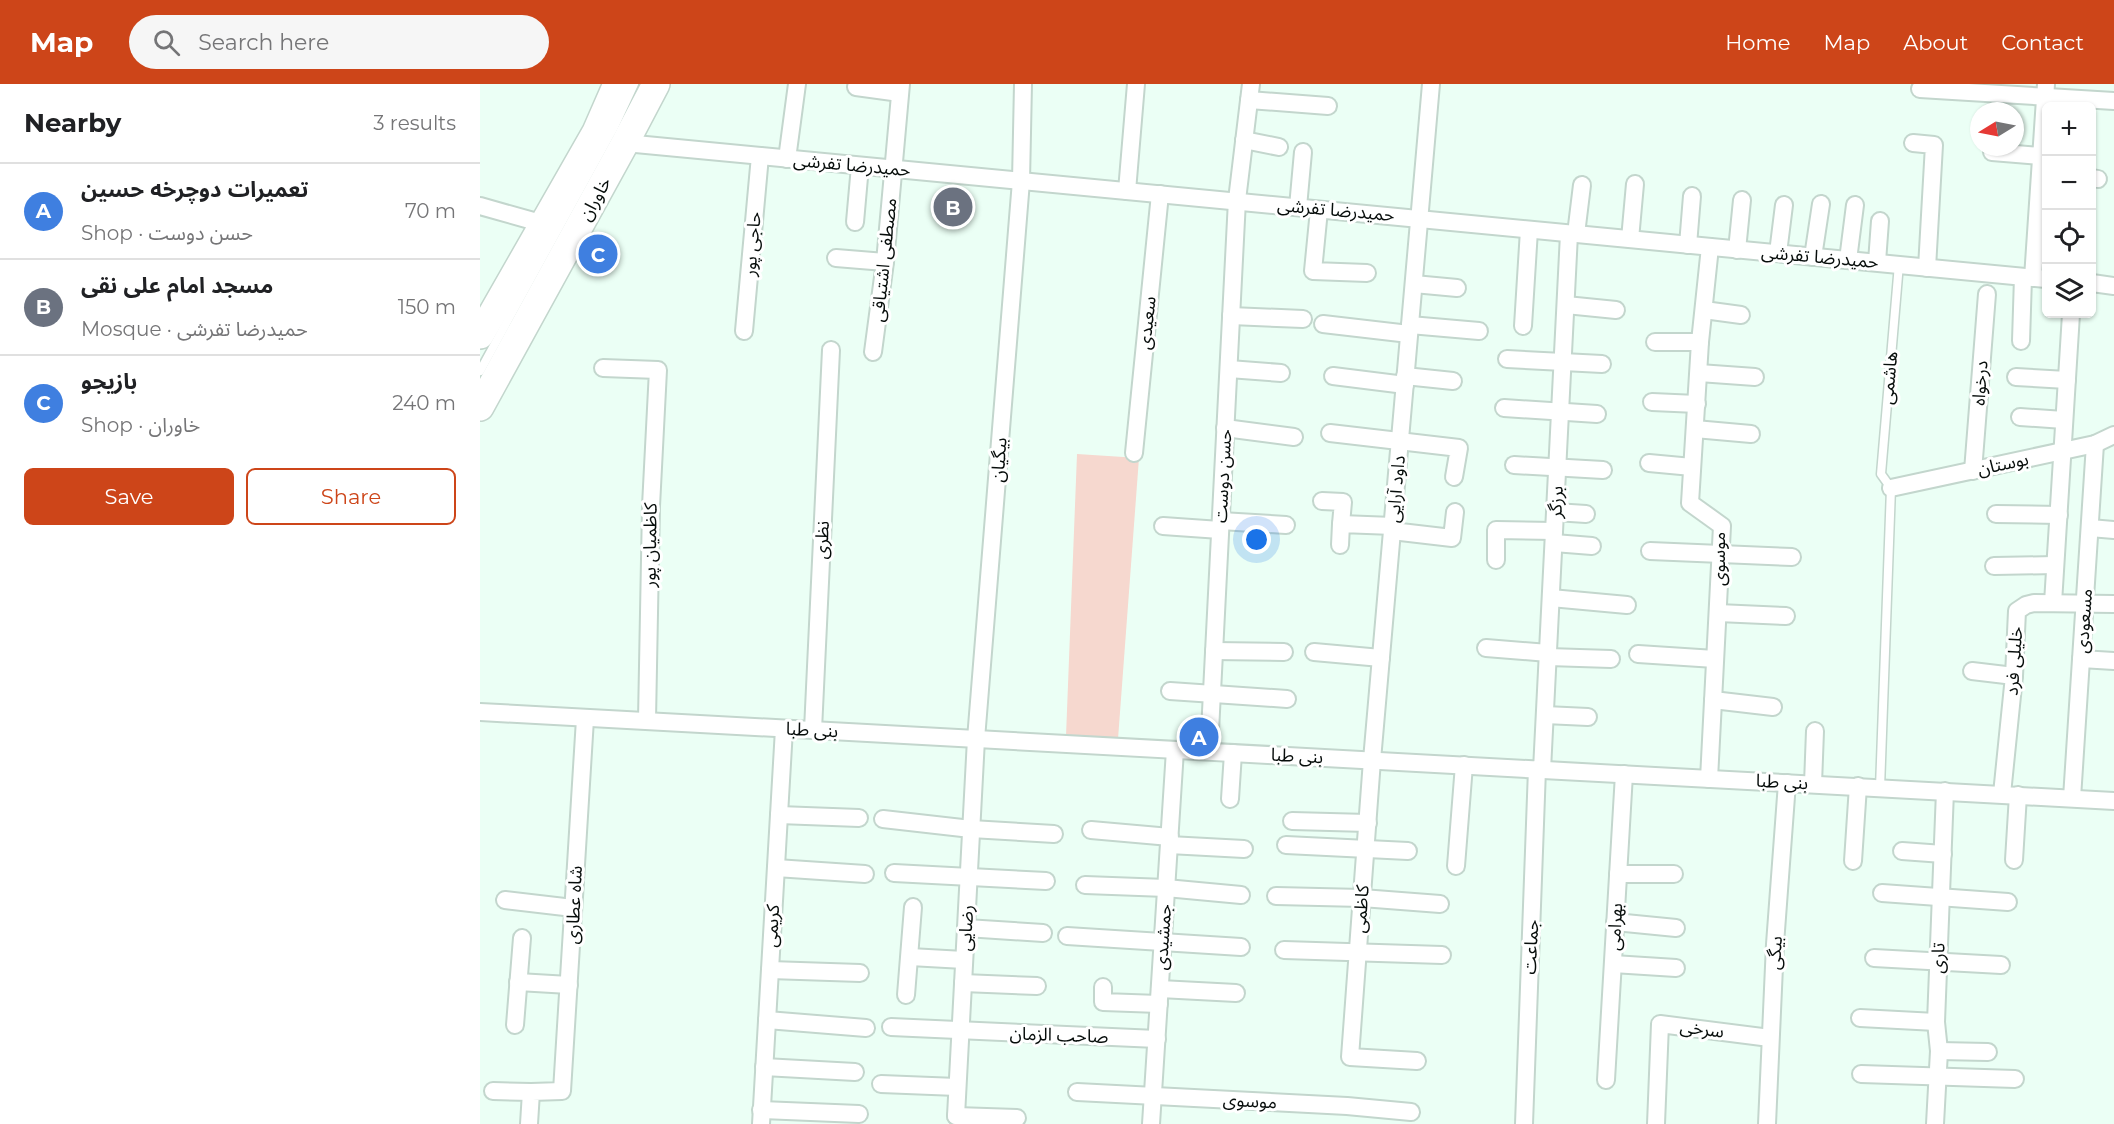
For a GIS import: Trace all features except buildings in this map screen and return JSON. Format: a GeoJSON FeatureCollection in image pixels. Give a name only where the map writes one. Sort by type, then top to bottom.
{"type":"FeatureCollection","features":[{"type":"Feature","properties":{"kind":"main road","name":"خاوران"},"geometry":{"type":"LineString","coordinates":[[480,335],[596,132],[617,84]]}},
{"type":"Feature","properties":{"kind":"main road","name":"خاوران"},"geometry":{"type":"LineString","coordinates":[[480,407],[509,358],[656,84]]}},
{"type":"Feature","properties":{"kind":"street"},"geometry":{"type":"LineString","coordinates":[[787,159],[797,84]]}},
{"type":"Feature","properties":{"kind":"street","name":"بیگیان"},"geometry":{"type":"LineString","coordinates":[[976,739],[1021,181],[1023,84]]}},
{"type":"Feature","properties":{"kind":"street"},"geometry":{"type":"LineString","coordinates":[[1127,191],[1136,84]]}},
{"type":"Feature","properties":{"kind":"street","name":"داود آرایی"},"geometry":{"type":"LineString","coordinates":[[1372,760],[1431,84]]}},
{"type":"Feature","properties":{"kind":"street"},"geometry":{"type":"LineString","coordinates":[[856,87],[901,89]]}},
{"type":"Feature","properties":{"kind":"street","name":"مصطفی اشتیاقی"},"geometry":{"type":"LineString","coordinates":[[873,352],[885,262],[901,89]]}},
{"type":"Feature","properties":{"kind":"street"},"geometry":{"type":"LineString","coordinates":[[1920,89],[2046,90],[2114,101]]}},
{"type":"Feature","properties":{"kind":"street"},"geometry":{"type":"LineString","coordinates":[[2043,156],[2046,90]]}},
{"type":"Feature","properties":{"kind":"street"},"geometry":{"type":"LineString","coordinates":[[1250,92],[1328,106]]}},
{"type":"Feature","properties":{"kind":"street","name":"حسن دوست"},"geometry":{"type":"LineString","coordinates":[[1209,752],[1237,200],[1250,92]]}},
{"type":"Feature","properties":{"kind":"street"},"geometry":{"type":"LineString","coordinates":[[1244,140],[1279,147]]}},
{"type":"Feature","properties":{"kind":"street","name":"حمیدرضا تفرشی"},"geometry":{"type":"LineString","coordinates":[[626,143],[2034,278]]}},
{"type":"Feature","properties":{"kind":"street"},"geometry":{"type":"LineString","coordinates":[[1913,144],[1934,145],[1927,268]]}},
{"type":"Feature","properties":{"kind":"street"},"geometry":{"type":"LineString","coordinates":[[1298,207],[1303,152]]}},
{"type":"Feature","properties":{"kind":"street"},"geometry":{"type":"LineString","coordinates":[[2024,155],[2042,157]]}},
{"type":"Feature","properties":{"kind":"street","name":"حاجی پور"},"geometry":{"type":"LineString","coordinates":[[744,331],[760,156]]}},
{"type":"Feature","properties":{"kind":"street"},"geometry":{"type":"LineString","coordinates":[[855,222],[861,166]]}},
{"type":"Feature","properties":{"kind":"street"},"geometry":{"type":"LineString","coordinates":[[2021,341],[2034,278],[2042,170]]}},
{"type":"Feature","properties":{"kind":"street"},"geometry":{"type":"LineString","coordinates":[[1630,239],[1635,184]]}},
{"type":"Feature","properties":{"kind":"street","name":"برزگر"},"geometry":{"type":"LineString","coordinates":[[1539,769],[1545,715],[1566,305],[1573,234],[1582,185]]}},
{"type":"Feature","properties":{"kind":"street","name":"سعیدی"},"geometry":{"type":"LineString","coordinates":[[1134,453],[1160,194]]}},
{"type":"Feature","properties":{"kind":"street"},"geometry":{"type":"LineString","coordinates":[[1688,245],[1692,196]]}},
{"type":"Feature","properties":{"kind":"street"},"geometry":{"type":"LineString","coordinates":[[1737,250],[1742,200]]}},
{"type":"Feature","properties":{"kind":"street"},"geometry":{"type":"LineString","coordinates":[[1813,257],[1821,204]]}},
{"type":"Feature","properties":{"kind":"street"},"geometry":{"type":"LineString","coordinates":[[1778,254],[1784,205]]}},
{"type":"Feature","properties":{"kind":"street"},"geometry":{"type":"LineString","coordinates":[[1848,260],[1855,205]]}},
{"type":"Feature","properties":{"kind":"street"},"geometry":{"type":"LineString","coordinates":[[480,206],[544,224]]}},
{"type":"Feature","properties":{"kind":"street"},"geometry":{"type":"LineString","coordinates":[[1319,210],[1313,272],[1367,273]]}},
{"type":"Feature","properties":{"kind":"street"},"geometry":{"type":"LineString","coordinates":[[1877,262],[1880,221]]}},
{"type":"Feature","properties":{"kind":"street"},"geometry":{"type":"LineString","coordinates":[[1523,326],[1529,230]]}},
{"type":"Feature","properties":{"kind":"street","name":"موسوی"},"geometry":{"type":"LineString","coordinates":[[1709,778],[1722,526],[1690,503],[1700,342],[1710,247]]}},
{"type":"Feature","properties":{"kind":"street"},"geometry":{"type":"LineString","coordinates":[[836,258],[885,262]]}},
{"type":"Feature","properties":{"kind":"street"},"geometry":{"type":"LineString","coordinates":[[1414,284],[1457,288]]}},
{"type":"Feature","properties":{"kind":"street"},"geometry":{"type":"LineString","coordinates":[[2096,284],[2114,286]]}},
{"type":"Feature","properties":{"kind":"street","name":"درخواه"},"geometry":{"type":"LineString","coordinates":[[1973,471],[1987,294]]}},
{"type":"Feature","properties":{"kind":"street"},"geometry":{"type":"LineString","coordinates":[[1566,305],[1616,310]]}},
{"type":"Feature","properties":{"kind":"street"},"geometry":{"type":"LineString","coordinates":[[1704,310],[1742,315]]}},
{"type":"Feature","properties":{"kind":"street"},"geometry":{"type":"LineString","coordinates":[[1231,316],[1303,319]]}},
{"type":"Feature","properties":{"kind":"street"},"geometry":{"type":"LineString","coordinates":[[2071,318],[2053,603],[2114,604]]}},
{"type":"Feature","properties":{"kind":"street"},"geometry":{"type":"LineString","coordinates":[[1323,324],[1479,331]]}},
{"type":"Feature","properties":{"kind":"street"},"geometry":{"type":"LineString","coordinates":[[1655,342],[1700,342]]}},
{"type":"Feature","properties":{"kind":"street","name":"نظری"},"geometry":{"type":"LineString","coordinates":[[813,730],[831,350]]}},
{"type":"Feature","properties":{"kind":"street"},"geometry":{"type":"LineString","coordinates":[[1507,359],[1602,364]]}},
{"type":"Feature","properties":{"kind":"street","name":"کاظمیان پور"},"geometry":{"type":"LineString","coordinates":[[603,368],[658,370],[651,506],[647,720]]}},
{"type":"Feature","properties":{"kind":"street"},"geometry":{"type":"LineString","coordinates":[[1228,369],[1281,372]]}},
{"type":"Feature","properties":{"kind":"street"},"geometry":{"type":"LineString","coordinates":[[1699,373],[1755,377]]}},
{"type":"Feature","properties":{"kind":"street"},"geometry":{"type":"LineString","coordinates":[[1334,376],[1405,381],[1453,381]]}},
{"type":"Feature","properties":{"kind":"street"},"geometry":{"type":"LineString","coordinates":[[2016,377],[2067,380]]}},
{"type":"Feature","properties":{"kind":"street"},"geometry":{"type":"LineString","coordinates":[[1652,402],[1697,404]]}},
{"type":"Feature","properties":{"kind":"street"},"geometry":{"type":"LineString","coordinates":[[1504,408],[1597,414]]}},
{"type":"Feature","properties":{"kind":"street"},"geometry":{"type":"LineString","coordinates":[[2020,417],[2064,420]]}},
{"type":"Feature","properties":{"kind":"street"},"geometry":{"type":"LineString","coordinates":[[1225,428],[1294,438]]}},
{"type":"Feature","properties":{"kind":"street"},"geometry":{"type":"LineString","coordinates":[[1695,429],[1751,434]]}},
{"type":"Feature","properties":{"kind":"street"},"geometry":{"type":"LineString","coordinates":[[1330,433],[1459,448],[1454,477]]}},
{"type":"Feature","properties":{"kind":"street","name":"بوستان"},"geometry":{"type":"LineString","coordinates":[[1891,488],[2062,452],[2095,444],[2114,435]]}},
{"type":"Feature","properties":{"kind":"street","name":"مسعودی"},"geometry":{"type":"LineString","coordinates":[[2072,798],[2095,444]]}},
{"type":"Feature","properties":{"kind":"street"},"geometry":{"type":"LineString","coordinates":[[1649,463],[1692,467]]}},
{"type":"Feature","properties":{"kind":"street"},"geometry":{"type":"LineString","coordinates":[[1514,465],[1603,471]]}},
{"type":"Feature","properties":{"kind":"street"},"geometry":{"type":"LineString","coordinates":[[1322,501],[1343,502],[1337,536],[1392,529],[1452,538],[1455,512]]}},
{"type":"Feature","properties":{"kind":"street"},"geometry":{"type":"LineString","coordinates":[[1555,512],[1586,514]]}},
{"type":"Feature","properties":{"kind":"street"},"geometry":{"type":"LineString","coordinates":[[1996,514],[2058,515]]}},
{"type":"Feature","properties":{"kind":"street"},"geometry":{"type":"LineString","coordinates":[[1162,526],[1286,525]]}},
{"type":"Feature","properties":{"kind":"street"},"geometry":{"type":"LineString","coordinates":[[2091,528],[2114,530]]}},
{"type":"Feature","properties":{"kind":"street"},"geometry":{"type":"LineString","coordinates":[[1496,560],[1496,530],[1554,537],[1592,546]]}},
{"type":"Feature","properties":{"kind":"street"},"geometry":{"type":"LineString","coordinates":[[1650,551],[1792,557]]}},
{"type":"Feature","properties":{"kind":"street"},"geometry":{"type":"LineString","coordinates":[[1994,566],[2055,565]]}},
{"type":"Feature","properties":{"kind":"street"},"geometry":{"type":"LineString","coordinates":[[1551,598],[1627,605]]}},
{"type":"Feature","properties":{"kind":"street","name":"خلیلی فرد"},"geometry":{"type":"LineString","coordinates":[[2014,860],[2010,795],[2017,611],[2034,603],[2053,603]]}},
{"type":"Feature","properties":{"kind":"street"},"geometry":{"type":"LineString","coordinates":[[1718,613],[1786,616]]}},
{"type":"Feature","properties":{"kind":"street"},"geometry":{"type":"LineString","coordinates":[[1486,648],[1611,659]]}},
{"type":"Feature","properties":{"kind":"street"},"geometry":{"type":"LineString","coordinates":[[1214,651],[1284,652]]}},
{"type":"Feature","properties":{"kind":"street"},"geometry":{"type":"LineString","coordinates":[[1314,652],[1381,658]]}},
{"type":"Feature","properties":{"kind":"street"},"geometry":{"type":"LineString","coordinates":[[1638,654],[1715,659]]}},
{"type":"Feature","properties":{"kind":"street"},"geometry":{"type":"LineString","coordinates":[[2081,659],[2114,661]]}},
{"type":"Feature","properties":{"kind":"street"},"geometry":{"type":"LineString","coordinates":[[1972,671],[2014,676]]}},
{"type":"Feature","properties":{"kind":"street"},"geometry":{"type":"LineString","coordinates":[[1170,691],[1287,699]]}},
{"type":"Feature","properties":{"kind":"street"},"geometry":{"type":"LineString","coordinates":[[1713,700],[1773,707]]}},
{"type":"Feature","properties":{"kind":"street","name":"بنی طبا"},"geometry":{"type":"LineString","coordinates":[[480,712],[2114,801]]}},
{"type":"Feature","properties":{"kind":"street"},"geometry":{"type":"LineString","coordinates":[[1545,715],[1588,717]]}},
{"type":"Feature","properties":{"kind":"street","name":"شاه عطاری"},"geometry":{"type":"LineString","coordinates":[[531,1092],[562,1091],[585,719]]}},
{"type":"Feature","properties":{"kind":"street","name":"کریمی"},"geometry":{"type":"LineString","coordinates":[[761,1117],[784,729]]}},
{"type":"Feature","properties":{"kind":"street"},"geometry":{"type":"LineString","coordinates":[[1813,784],[1815,731]]}},
{"type":"Feature","properties":{"kind":"street","name":"رضایی"},"geometry":{"type":"LineString","coordinates":[[951,1120],[957,1087],[976,739]]}},
{"type":"Feature","properties":{"kind":"street","name":"جمشیدی"},"geometry":{"type":"LineString","coordinates":[[1151,1124],[1175,750]]}},
{"type":"Feature","properties":{"kind":"street"},"geometry":{"type":"LineString","coordinates":[[1230,799],[1233,753]]}},
{"type":"Feature","properties":{"kind":"street","name":"کاظمی"},"geometry":{"type":"LineString","coordinates":[[1372,760],[1350,1057],[1417,1061]]}},
{"type":"Feature","properties":{"kind":"street"},"geometry":{"type":"LineString","coordinates":[[1456,866],[1464,765]]}},
{"type":"Feature","properties":{"kind":"street","name":"جماعت"},"geometry":{"type":"LineString","coordinates":[[1524,1124],[1539,769]]}},
{"type":"Feature","properties":{"kind":"street","name":"بهرامی"},"geometry":{"type":"LineString","coordinates":[[1606,1080],[1624,774]]}},
{"type":"Feature","properties":{"kind":"street","name":"بیگی"},"geometry":{"type":"LineString","coordinates":[[1767,1124],[1770,1038],[1787,783]]}},
{"type":"Feature","properties":{"kind":"street"},"geometry":{"type":"LineString","coordinates":[[1853,861],[1858,786]]}},
{"type":"Feature","properties":{"kind":"street","name":"تاری"},"geometry":{"type":"LineString","coordinates":[[1935,1124],[1939,1051],[1936,1022],[1945,791]]}},
{"type":"Feature","properties":{"kind":"street"},"geometry":{"type":"LineString","coordinates":[[779,815],[859,818]]}},
{"type":"Feature","properties":{"kind":"street"},"geometry":{"type":"LineString","coordinates":[[883,819],[971,829],[1054,834]]}},
{"type":"Feature","properties":{"kind":"street"},"geometry":{"type":"LineString","coordinates":[[1292,821],[1368,823]]}},
{"type":"Feature","properties":{"kind":"street"},"geometry":{"type":"LineString","coordinates":[[1091,830],[1244,849]]}},
{"type":"Feature","properties":{"kind":"street"},"geometry":{"type":"LineString","coordinates":[[1286,845],[1408,851]]}},
{"type":"Feature","properties":{"kind":"street"},"geometry":{"type":"LineString","coordinates":[[1902,851],[1943,854]]}},
{"type":"Feature","properties":{"kind":"street"},"geometry":{"type":"LineString","coordinates":[[776,868],[865,874]]}},
{"type":"Feature","properties":{"kind":"street"},"geometry":{"type":"LineString","coordinates":[[894,873],[1046,881]]}},
{"type":"Feature","properties":{"kind":"street"},"geometry":{"type":"LineString","coordinates":[[1618,874],[1674,874]]}},
{"type":"Feature","properties":{"kind":"street"},"geometry":{"type":"LineString","coordinates":[[1085,885],[1166,888],[1241,895]]}},
{"type":"Feature","properties":{"kind":"street"},"geometry":{"type":"LineString","coordinates":[[1882,893],[2008,902]]}},
{"type":"Feature","properties":{"kind":"street"},"geometry":{"type":"LineString","coordinates":[[1276,896],[1362,898],[1440,904]]}},
{"type":"Feature","properties":{"kind":"street"},"geometry":{"type":"LineString","coordinates":[[505,900],[573,908]]}},
{"type":"Feature","properties":{"kind":"street"},"geometry":{"type":"LineString","coordinates":[[906,995],[912,907]]}},
{"type":"Feature","properties":{"kind":"street"},"geometry":{"type":"LineString","coordinates":[[1615,922],[1676,928]]}},
{"type":"Feature","properties":{"kind":"street"},"geometry":{"type":"LineString","coordinates":[[966,928],[1043,933]]}},
{"type":"Feature","properties":{"kind":"street"},"geometry":{"type":"LineString","coordinates":[[1067,936],[1241,947]]}},
{"type":"Feature","properties":{"kind":"street"},"geometry":{"type":"LineString","coordinates":[[515,1025],[522,938]]}},
{"type":"Feature","properties":{"kind":"street"},"geometry":{"type":"LineString","coordinates":[[1284,950],[1442,956]]}},
{"type":"Feature","properties":{"kind":"street"},"geometry":{"type":"LineString","coordinates":[[910,957],[964,960]]}},
{"type":"Feature","properties":{"kind":"street"},"geometry":{"type":"LineString","coordinates":[[1874,958],[2001,965]]}},
{"type":"Feature","properties":{"kind":"street"},"geometry":{"type":"LineString","coordinates":[[1613,964],[1676,968]]}},
{"type":"Feature","properties":{"kind":"street"},"geometry":{"type":"LineString","coordinates":[[770,970],[860,973]]}},
{"type":"Feature","properties":{"kind":"street"},"geometry":{"type":"LineString","coordinates":[[518,982],[569,985]]}},
{"type":"Feature","properties":{"kind":"street"},"geometry":{"type":"LineString","coordinates":[[963,983],[1037,986]]}},
{"type":"Feature","properties":{"kind":"street"},"geometry":{"type":"LineString","coordinates":[[1103,994],[1160,997],[1236,993]]}},
{"type":"Feature","properties":{"kind":"street"},"geometry":{"type":"LineString","coordinates":[[1860,1018],[1936,1022]]}},
{"type":"Feature","properties":{"kind":"street"},"geometry":{"type":"LineString","coordinates":[[767,1020],[866,1028]]}},
{"type":"Feature","properties":{"kind":"street","name":"سرخی"},"geometry":{"type":"LineString","coordinates":[[1656,1124],[1660,1024],[1770,1038]]}},
{"type":"Feature","properties":{"kind":"street","name":"صاحب الزمان"},"geometry":{"type":"LineString","coordinates":[[891,1027],[1157,1039]]}},
{"type":"Feature","properties":{"kind":"street"},"geometry":{"type":"LineString","coordinates":[[1939,1051],[1988,1053]]}},
{"type":"Feature","properties":{"kind":"street"},"geometry":{"type":"LineString","coordinates":[[764,1067],[855,1072]]}},
{"type":"Feature","properties":{"kind":"street"},"geometry":{"type":"LineString","coordinates":[[1861,1074],[2014,1079]]}},
{"type":"Feature","properties":{"kind":"street"},"geometry":{"type":"LineString","coordinates":[[881,1083],[957,1087]]}},
{"type":"Feature","properties":{"kind":"street"},"geometry":{"type":"LineString","coordinates":[[493,1091],[531,1092],[529,1124]]}},
{"type":"Feature","properties":{"kind":"street","name":"موسوی"},"geometry":{"type":"LineString","coordinates":[[1077,1092],[1347,1106],[1411,1112]]}},
{"type":"Feature","properties":{"kind":"street"},"geometry":{"type":"LineString","coordinates":[[761,1117],[859,1114]]}},
{"type":"Feature","properties":{"kind":"street"},"geometry":{"type":"LineString","coordinates":[[951,1120],[1017,1118]]}},
{"type":"Feature","properties":{"kind":"lane"},"geometry":{"type":"LineString","coordinates":[[480,371],[614,127],[634,84]]}},
{"type":"Feature","properties":{"kind":"lane","name":"هاشمی"},"geometry":{"type":"LineString","coordinates":[[1891,488],[1881,474],[1899,264]]}},
{"type":"Feature","properties":{"kind":"lane"},"geometry":{"type":"LineString","coordinates":[[1880,788],[1891,488]]}},
{"type":"Feature","properties":{"kind":"shaded area"},"geometry":{"type":"Polygon","coordinates":[[[1077,454],[1139,458],[1118,739],[1066,736],[1077,454]]]}},
{"type":"Feature","properties":{"kind":"place","name":"مسجد امام علی نقی"},"geometry":{"type":"Point","coordinates":[953,207]}},
{"type":"Feature","properties":{"kind":"place","name":"بازیجو"},"geometry":{"type":"Point","coordinates":[598,254]}},
{"type":"Feature","properties":{"kind":"place","name":"تعمیرات دوچرخه حسین"},"geometry":{"type":"Point","coordinates":[1199,737]}}]}
